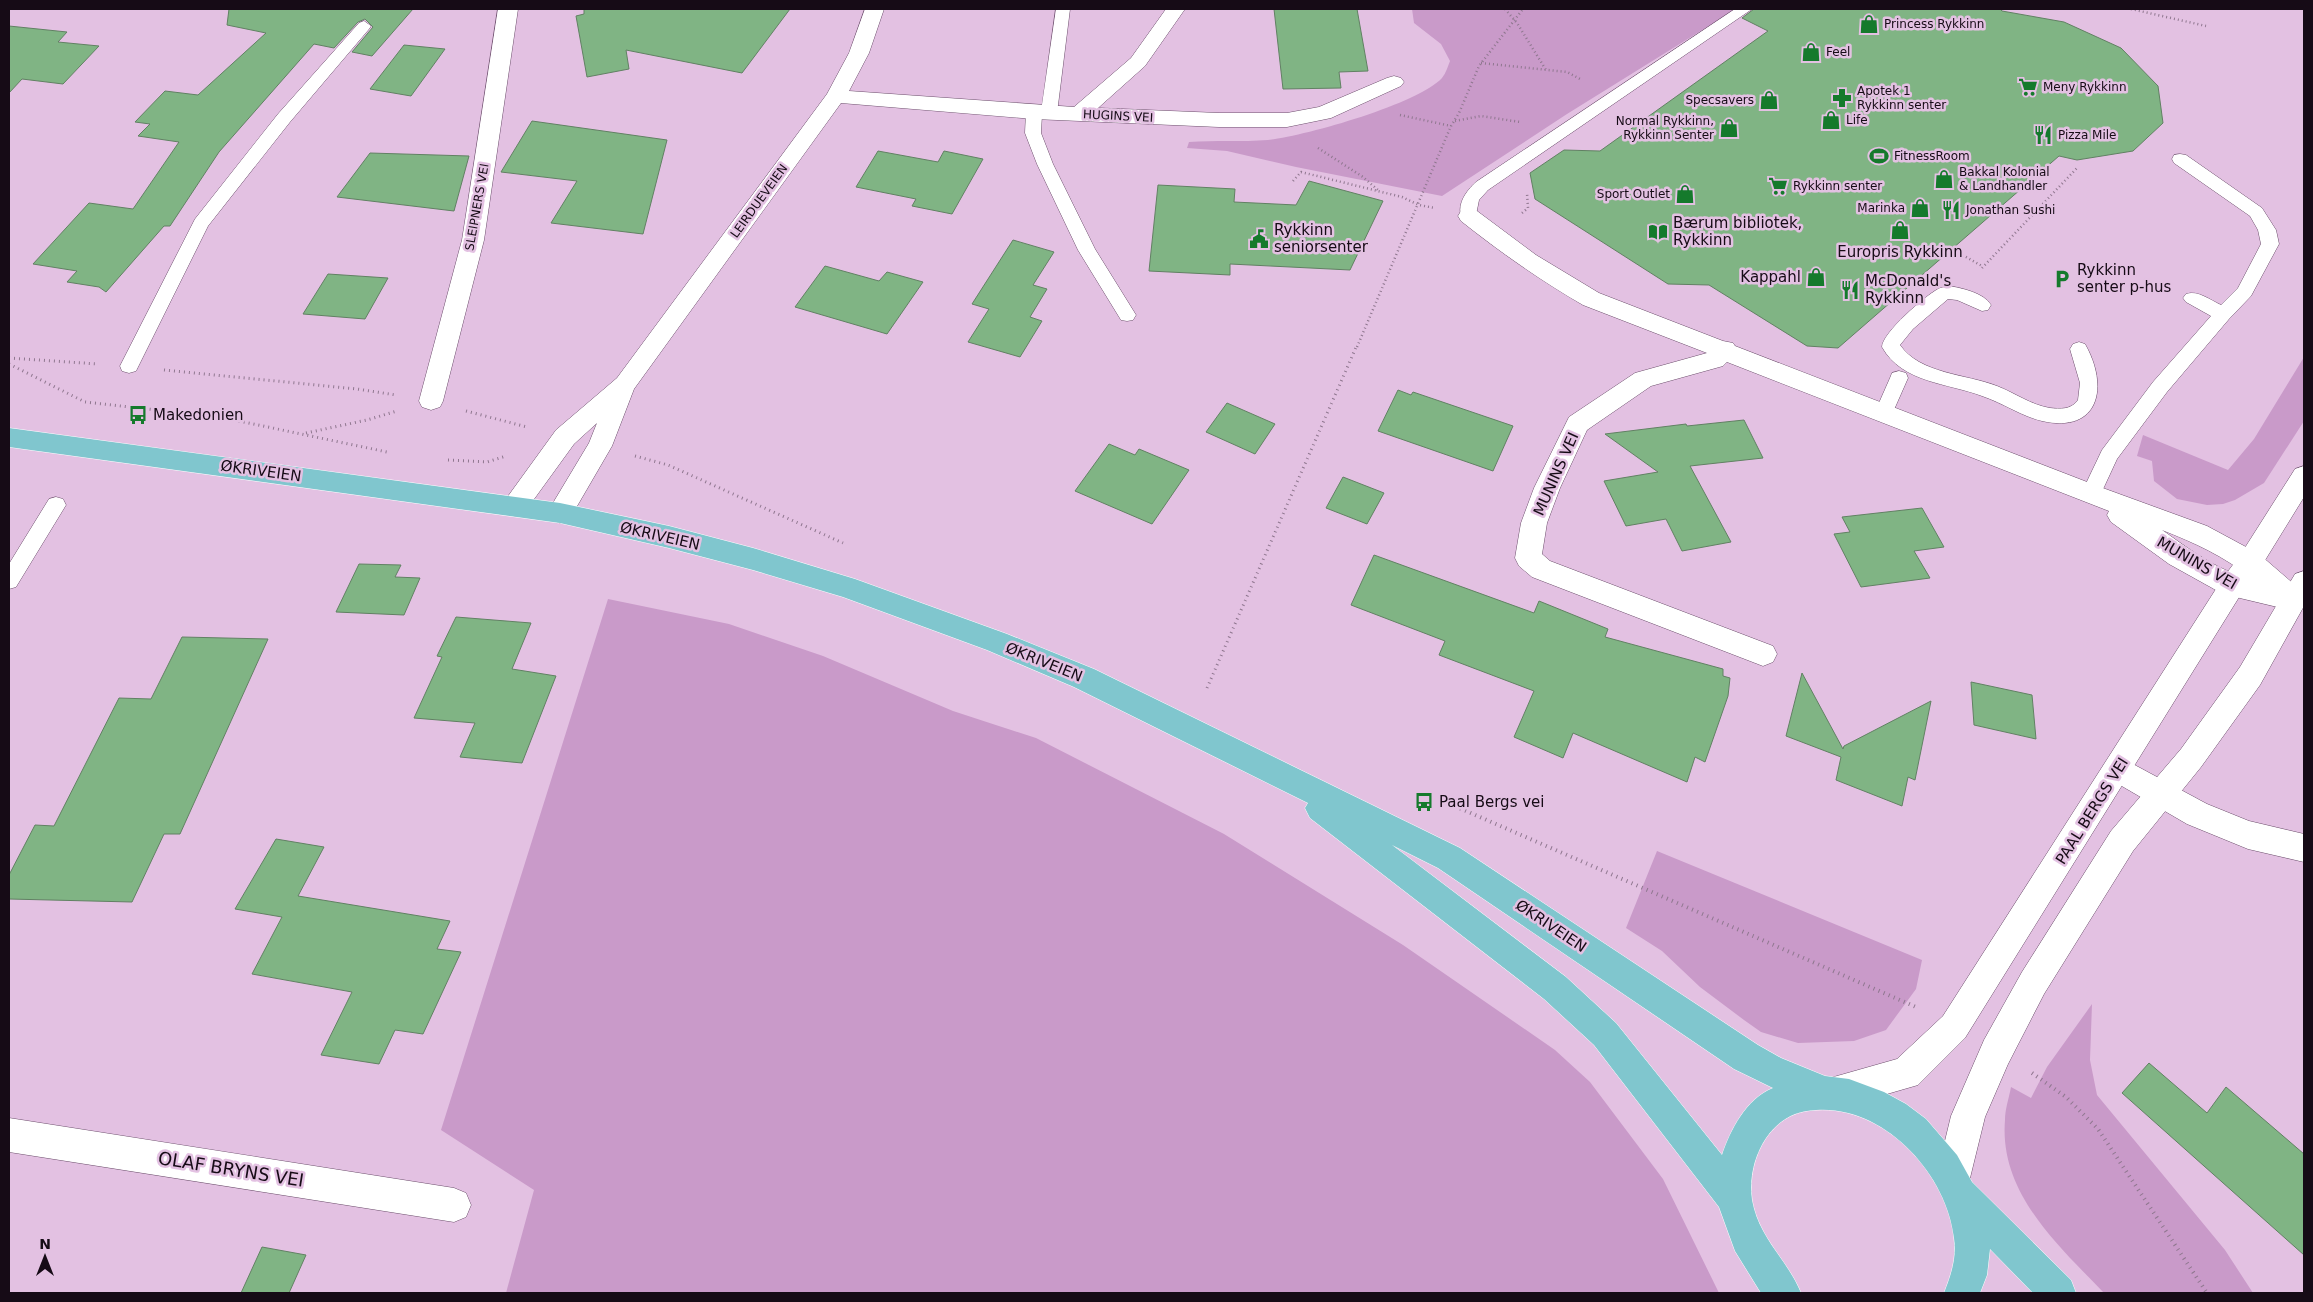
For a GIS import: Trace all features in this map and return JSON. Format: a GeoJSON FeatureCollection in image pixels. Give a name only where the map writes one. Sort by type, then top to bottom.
{"type":"FeatureCollection","features":[{"type":"Feature","properties":{"kind":"main road","name":"ØKRIVEIEN"},"geometry":{"type":"LineString","coordinates":[[9,437],[560,513],[697,544],[846,587],[997,642],[1084,678],[1449,858],[1746,1057],[1770,1070],[1828,1092],[1868,1101],[1901,1120],[1930,1146],[1957,1186]]}},
{"type":"Feature","properties":{"kind":"main road","name":"ØKRIVEIEN"},"geometry":{"type":"LineString","coordinates":[[1273,772],[1555,988],[1598,1028],[1685,1134],[1735,1199]]}},
{"type":"Feature","properties":{"kind":"main road"},"geometry":{"type":"LineString","coordinates":[[1783,1293],[1760,1266],[1744,1233],[1735,1199],[1737,1156],[1754,1122],[1783,1099],[1828,1092]]}},
{"type":"Feature","properties":{"kind":"main road"},"geometry":{"type":"LineString","coordinates":[[1957,1186],[1972,1240],[1968,1283],[1962,1293]]}},
{"type":"Feature","properties":{"kind":"main road"},"geometry":{"type":"LineString","coordinates":[[1957,1186],[2058,1293]]}},
{"type":"Feature","properties":{"kind":"street","name":"SLEIPNERS VEI"},"geometry":{"type":"LineString","coordinates":[[431,401],[473,240],[508,9]]}},
{"type":"Feature","properties":{"kind":"street","name":"LEIRDUEVEIEN"},"geometry":{"type":"LineString","coordinates":[[515,506],[565,437],[625,384],[836,96],[859,53],[874,9]]}},
{"type":"Feature","properties":{"kind":"street"},"geometry":{"type":"LineString","coordinates":[[1079,114],[1138,62],[1175,9]]}},
{"type":"Feature","properties":{"kind":"street","name":"HUGINS VEI"},"geometry":{"type":"LineString","coordinates":[[836,96],[1079,114],[1219,120],[1287,120],[1324,113],[1394,82]]}},
{"type":"Feature","properties":{"kind":"street","name":"MUNINS VEI"},"geometry":{"type":"LineString","coordinates":[[1469,216],[1543,272],[1591,299],[1725,349],[2091,494],[2198,533],[2299,591]]}},
{"type":"Feature","properties":{"kind":"street","name":"MUNINS VEI"},"geometry":{"type":"LineString","coordinates":[[1725,349],[1715,360],[1643,379],[1578,424],[1547,488],[1537,514],[1528,558],[1541,569],[1762,654]]}},
{"type":"Feature","properties":{"kind":"street","name":"LEIRDUEVEIEN"},"geometry":{"type":"LineString","coordinates":[[560,513],[600,446],[625,384]]}},
{"type":"Feature","properties":{"kind":"street","name":"PAAL BERGS VEI"},"geometry":{"type":"LineString","coordinates":[[1828,1092],[1906,1073],[1954,1027],[2232,586],[2250,562],[2304,476]]}},
{"type":"Feature","properties":{"kind":"street","name":"MUNINS VEI"},"geometry":{"type":"LineString","coordinates":[[2091,494],[2178,556],[2232,586],[2299,591]]}},
{"type":"Feature","properties":{"kind":"street"},"geometry":{"type":"LineString","coordinates":[[1957,1186],[1968,1116],[1996,1052],[2028,992],[2122,840],[2191,758],[2250,676],[2299,591]]}},
{"type":"Feature","properties":{"kind":"street"},"geometry":{"type":"LineString","coordinates":[[2118,769],[2197,814],[2248,835],[2304,848]]}},
{"type":"Feature","properties":{"kind":"street","name":"OLAF BRYNS VEI"},"geometry":{"type":"LineString","coordinates":[[9,1135],[454,1205]]}},
{"type":"Feature","properties":{"kind":"lane"},"geometry":{"type":"LineString","coordinates":[[1063,9],[1042,112],[1033,133],[1044,164],[1087,250],[1127,315]]}},
{"type":"Feature","properties":{"kind":"lane"},"geometry":{"type":"LineString","coordinates":[[1469,216],[1468,204],[1473,194],[1482,186],[1745,9]]}},
{"type":"Feature","properties":{"kind":"lane"},"geometry":{"type":"LineString","coordinates":[[129,366],[200,223],[284,118],[364,26]]}},
{"type":"Feature","properties":{"kind":"lane"},"geometry":{"type":"LineString","coordinates":[[2091,494],[2110,455],[2160,387],[2223,314],[2245,292],[2270,244],[2267,230],[2256,212],[2180,160]]}},
{"type":"Feature","properties":{"kind":"lane"},"geometry":{"type":"LineString","coordinates":[[1982,305],[1965,296],[1952,292],[1944,293],[1907,324],[1891,343],[1891,347],[1906,364],[1924,372],[1986,390],[2037,412],[2062,416],[2080,412],[2089,394],[2088,376],[2079,349]]}},
{"type":"Feature","properties":{"kind":"lane"},"geometry":{"type":"LineString","coordinates":[[2192,298],[2223,314]]}},
{"type":"Feature","properties":{"kind":"lane"},"geometry":{"type":"LineString","coordinates":[[1884,412],[1898,378]]}},
{"type":"Feature","properties":{"kind":"lane"},"geometry":{"type":"LineString","coordinates":[[9,581],[56,505]]}},
{"type":"Feature","properties":{"kind":"path"},"geometry":{"type":"LineString","coordinates":[[1505,9],[1515,19],[1546,70]]}},
{"type":"Feature","properties":{"kind":"path"},"geometry":{"type":"LineString","coordinates":[[1207,688],[1481,63],[1524,9]]}},
{"type":"Feature","properties":{"kind":"path"},"geometry":{"type":"LineString","coordinates":[[2131,9],[2206,26]]}},
{"type":"Feature","properties":{"kind":"path"},"geometry":{"type":"LineString","coordinates":[[1481,63],[1568,72]]}},
{"type":"Feature","properties":{"kind":"path"},"geometry":{"type":"LineString","coordinates":[[1454,121],[1481,116],[1519,122],[1574,123]]}},
{"type":"Feature","properties":{"kind":"path"},"geometry":{"type":"LineString","coordinates":[[1312,145],[1363,177],[1380,192]]}},
{"type":"Feature","properties":{"kind":"path"},"geometry":{"type":"LineString","coordinates":[[1292,181],[1301,172],[1402,197],[1419,205]]}},
{"type":"Feature","properties":{"kind":"path"},"geometry":{"type":"LineString","coordinates":[[1952,249],[1983,267]]}},
{"type":"Feature","properties":{"kind":"path"},"geometry":{"type":"LineString","coordinates":[[9,358],[129,366],[357,389],[431,401],[565,437]]}},
{"type":"Feature","properties":{"kind":"path"},"geometry":{"type":"LineString","coordinates":[[9,364],[85,402],[220,417],[390,452]]}},
{"type":"Feature","properties":{"kind":"path"},"geometry":{"type":"LineString","coordinates":[[303,434],[367,420],[431,401]]}},
{"type":"Feature","properties":{"kind":"path"},"geometry":{"type":"LineString","coordinates":[[438,459],[487,462],[512,454],[540,431]]}},
{"type":"Feature","properties":{"kind":"path"},"geometry":{"type":"LineString","coordinates":[[600,446],[668,464],[843,543]]}},
{"type":"Feature","properties":{"kind":"path"},"geometry":{"type":"LineString","coordinates":[[1450,804],[1918,1007]]}},
{"type":"Feature","properties":{"kind":"path"},"geometry":{"type":"LineString","coordinates":[[2035,1075],[2077,1107],[2107,1140],[2112,1151],[2207,1293]]}},
{"type":"Feature","properties":{"kind":"shaded area"},"geometry":{"type":"Polygon","coordinates":[[[1412,9],[1736,9],[1567,114],[1442,196],[1296,167],[1227,151],[1187,148],[1189,142],[1268,140],[1307,132],[1386,108],[1429,88],[1442,78],[1450,61],[1441,44],[1414,23],[1412,9]]]}},
{"type":"Feature","properties":{"kind":"shaded area"},"geometry":{"type":"Polygon","coordinates":[[[2304,357],[2304,421],[2264,483],[2235,500],[2223,504],[2207,505],[2177,499],[2154,481],[2152,461],[2137,456],[2143,435],[2228,470],[2254,439],[2304,357]]]}},
{"type":"Feature","properties":{"kind":"shaded area"},"geometry":{"type":"Polygon","coordinates":[[[608,599],[729,624],[823,656],[953,711],[1036,738],[1224,834],[1403,945],[1555,1050],[1590,1082],[1663,1179],[1719,1293],[506,1293],[534,1190],[441,1130],[608,599]]]}},
{"type":"Feature","properties":{"kind":"shaded area"},"geometry":{"type":"Polygon","coordinates":[[[1657,851],[1922,960],[1916,989],[1886,1030],[1854,1041],[1798,1043],[1761,1032],[1700,987],[1662,951],[1626,928],[1657,851]]]}},
{"type":"Feature","properties":{"kind":"shaded area"},"geometry":{"type":"Polygon","coordinates":[[[2092,1004],[2090,1060],[2097,1095],[2225,1250],[2253,1293],[2104,1293],[2051,1236],[2035,1216],[2022,1194],[2011,1171],[2006,1146],[2005,1116],[2011,1087],[2031,1098],[2047,1067],[2092,1004]]]}},
{"type":"Feature","properties":{"kind":"building"},"geometry":{"type":"Polygon","coordinates":[[[229,9],[413,9],[372,56],[352,52],[373,27],[365,19],[358,22],[334,48],[314,44],[219,152],[170,226],[164,226],[106,292],[99,287],[67,282],[77,271],[33,264],[89,203],[133,209],[179,142],[138,136],[150,124],[135,122],[165,91],[198,95],[266,33],[227,25],[229,9]]]}},
{"type":"Feature","properties":{"kind":"building"},"geometry":{"type":"Polygon","coordinates":[[[584,9],[790,9],[742,73],[626,50],[629,69],[587,77],[576,16],[584,14],[584,9]]]}},
{"type":"Feature","properties":{"kind":"building"},"geometry":{"type":"Polygon","coordinates":[[[1274,9],[1357,9],[1368,71],[1339,72],[1341,88],[1283,89],[1274,9]]]}},
{"type":"Feature","properties":{"kind":"building","name":"Rykkinn senter"},"geometry":{"type":"Polygon","coordinates":[[[1754,9],[2000,9],[2002,11],[2064,22],[2121,48],[2158,86],[2163,123],[2133,151],[2077,160],[2059,156],[1838,348],[1807,346],[1709,285],[1668,284],[1535,199],[1530,173],[1564,150],[1600,151],[1768,31],[1742,18],[1754,9]]]}},
{"type":"Feature","properties":{"kind":"building"},"geometry":{"type":"Polygon","coordinates":[[[9,26],[67,32],[58,42],[99,46],[63,84],[22,79],[9,93],[9,26]]]}},
{"type":"Feature","properties":{"kind":"building"},"geometry":{"type":"Polygon","coordinates":[[[404,45],[445,49],[411,96],[370,89],[404,45]]]}},
{"type":"Feature","properties":{"kind":"building"},"geometry":{"type":"Polygon","coordinates":[[[532,121],[667,140],[643,234],[551,223],[577,181],[501,172],[532,121]]]}},
{"type":"Feature","properties":{"kind":"building"},"geometry":{"type":"Polygon","coordinates":[[[878,151],[938,162],[944,151],[983,159],[952,214],[912,206],[916,199],[856,187],[878,151]]]}},
{"type":"Feature","properties":{"kind":"building"},"geometry":{"type":"Polygon","coordinates":[[[370,153],[469,156],[454,211],[337,197],[370,153]]]}},
{"type":"Feature","properties":{"kind":"building","name":"Rykkinn seniorsenter"},"geometry":{"type":"Polygon","coordinates":[[[1309,181],[1383,201],[1350,270],[1230,264],[1230,275],[1149,271],[1158,185],[1235,189],[1234,202],[1296,205],[1309,181]]]}},
{"type":"Feature","properties":{"kind":"building"},"geometry":{"type":"Polygon","coordinates":[[[1013,240],[1054,252],[1033,285],[1047,289],[1030,317],[1042,321],[1020,357],[968,342],[989,309],[972,304],[1013,240]]]}},
{"type":"Feature","properties":{"kind":"building"},"geometry":{"type":"Polygon","coordinates":[[[825,266],[879,281],[887,272],[923,282],[887,334],[795,307],[825,266]]]}},
{"type":"Feature","properties":{"kind":"building"},"geometry":{"type":"Polygon","coordinates":[[[328,274],[388,278],[365,319],[303,314],[328,274]]]}},
{"type":"Feature","properties":{"kind":"building"},"geometry":{"type":"Polygon","coordinates":[[[1398,390],[1411,395],[1413,392],[1513,426],[1493,471],[1378,431],[1398,390]]]}},
{"type":"Feature","properties":{"kind":"building"},"geometry":{"type":"Polygon","coordinates":[[[1227,403],[1275,424],[1255,454],[1206,432],[1227,403]]]}},
{"type":"Feature","properties":{"kind":"building"},"geometry":{"type":"Polygon","coordinates":[[[1744,420],[1763,458],[1690,466],[1731,542],[1682,551],[1666,519],[1626,526],[1604,481],[1658,472],[1605,434],[1686,424],[1687,426],[1744,420]]]}},
{"type":"Feature","properties":{"kind":"building"},"geometry":{"type":"Polygon","coordinates":[[[1109,444],[1135,455],[1139,449],[1189,470],[1152,524],[1075,491],[1109,444]]]}},
{"type":"Feature","properties":{"kind":"building"},"geometry":{"type":"Polygon","coordinates":[[[1343,477],[1384,493],[1367,524],[1326,508],[1343,477]]]}},
{"type":"Feature","properties":{"kind":"building"},"geometry":{"type":"Polygon","coordinates":[[[1922,508],[1944,547],[1914,551],[1930,578],[1861,587],[1834,534],[1850,532],[1842,517],[1922,508]]]}},
{"type":"Feature","properties":{"kind":"building"},"geometry":{"type":"Polygon","coordinates":[[[1374,555],[1534,613],[1539,601],[1608,629],[1605,637],[1723,669],[1723,676],[1730,678],[1728,696],[1705,762],[1695,757],[1687,782],[1573,733],[1563,758],[1514,737],[1534,691],[1439,655],[1445,641],[1351,605],[1374,555]]]}},
{"type":"Feature","properties":{"kind":"building"},"geometry":{"type":"Polygon","coordinates":[[[359,564],[401,565],[395,577],[420,578],[404,615],[336,612],[359,564]]]}},
{"type":"Feature","properties":{"kind":"building"},"geometry":{"type":"Polygon","coordinates":[[[456,617],[531,623],[512,669],[556,676],[522,763],[460,757],[475,723],[414,718],[442,657],[437,656],[456,617]]]}},
{"type":"Feature","properties":{"kind":"building"},"geometry":{"type":"Polygon","coordinates":[[[182,637],[268,639],[180,834],[164,834],[132,902],[9,899],[9,875],[35,825],[54,826],[119,698],[151,699],[182,637]]]}},
{"type":"Feature","properties":{"kind":"building"},"geometry":{"type":"Polygon","coordinates":[[[1802,673],[1843,749],[1844,746],[1931,701],[1915,780],[1908,777],[1902,806],[1836,780],[1841,757],[1786,736],[1802,673]]]}},
{"type":"Feature","properties":{"kind":"building"},"geometry":{"type":"Polygon","coordinates":[[[1971,682],[2032,695],[2036,739],[1974,725],[1971,682]]]}},
{"type":"Feature","properties":{"kind":"building"},"geometry":{"type":"Polygon","coordinates":[[[276,839],[324,847],[298,896],[450,921],[437,949],[461,952],[423,1034],[395,1030],[379,1064],[321,1055],[352,992],[252,974],[282,917],[235,909],[276,839]]]}},
{"type":"Feature","properties":{"kind":"building"},"geometry":{"type":"Polygon","coordinates":[[[2149,1063],[2207,1113],[2226,1087],[2304,1154],[2304,1255],[2122,1093],[2149,1063]]]}},
{"type":"Feature","properties":{"kind":"building"},"geometry":{"type":"Polygon","coordinates":[[[262,1247],[306,1255],[289,1293],[241,1293],[262,1247]]]}},
{"type":"Feature","properties":{"kind":"place","name":"Princess Rykkinn"},"geometry":{"type":"Point","coordinates":[1869,24]}},
{"type":"Feature","properties":{"kind":"place","name":"Feel"},"geometry":{"type":"Point","coordinates":[1811,52]}},
{"type":"Feature","properties":{"kind":"place","name":"Meny Rykkinn"},"geometry":{"type":"Point","coordinates":[2028,87]}},
{"type":"Feature","properties":{"kind":"place","name":"Apotek 1 Rykkinn senter"},"geometry":{"type":"Point","coordinates":[1842,98]}},
{"type":"Feature","properties":{"kind":"place","name":"Specsavers"},"geometry":{"type":"Point","coordinates":[1769,100]}},
{"type":"Feature","properties":{"kind":"place","name":"Life"},"geometry":{"type":"Point","coordinates":[1831,120]}},
{"type":"Feature","properties":{"kind":"place","name":"Normal Rykkinn, Rykkinn Senter"},"geometry":{"type":"Point","coordinates":[1729,128]}},
{"type":"Feature","properties":{"kind":"place","name":"Pizza Mile"},"geometry":{"type":"Point","coordinates":[2043,135]}},
{"type":"Feature","properties":{"kind":"place","name":"FitnessRoom"},"geometry":{"type":"Point","coordinates":[1879,156]}},
{"type":"Feature","properties":{"kind":"place","name":"Bakkal Kolonial & Landhandler"},"geometry":{"type":"Point","coordinates":[1944,179]}},
{"type":"Feature","properties":{"kind":"place","name":"Rykkinn senter"},"geometry":{"type":"Point","coordinates":[1778,186]}},
{"type":"Feature","properties":{"kind":"place","name":"Sport Outlet"},"geometry":{"type":"Point","coordinates":[1685,194]}},
{"type":"Feature","properties":{"kind":"place","name":"Marinka"},"geometry":{"type":"Point","coordinates":[1920,208]}},
{"type":"Feature","properties":{"kind":"place","name":"Jonathan Sushi"},"geometry":{"type":"Point","coordinates":[1951,210]}},
{"type":"Feature","properties":{"kind":"place","name":"Europris Rykkinn"},"geometry":{"type":"Point","coordinates":[1900,230]}},
{"type":"Feature","properties":{"kind":"place","name":"Bærum bibliotek, Rykkinn"},"geometry":{"type":"Point","coordinates":[1658,232]}},
{"type":"Feature","properties":{"kind":"place","name":"Rykkinn seniorsenter"},"geometry":{"type":"Point","coordinates":[1259,239]}},
{"type":"Feature","properties":{"kind":"place","name":"Kappahl"},"geometry":{"type":"Point","coordinates":[1816,277]}},
{"type":"Feature","properties":{"kind":"place","name":"Rykkinn senter p-hus"},"geometry":{"type":"Point","coordinates":[2062,279]}},
{"type":"Feature","properties":{"kind":"place","name":"McDonald's Rykkinn"},"geometry":{"type":"Point","coordinates":[1850,290]}},
{"type":"Feature","properties":{"kind":"place","name":"Makedonien"},"geometry":{"type":"Point","coordinates":[138,415]}},
{"type":"Feature","properties":{"kind":"place","name":"Paal Bergs vei"},"geometry":{"type":"Point","coordinates":[1424,802]}}]}
